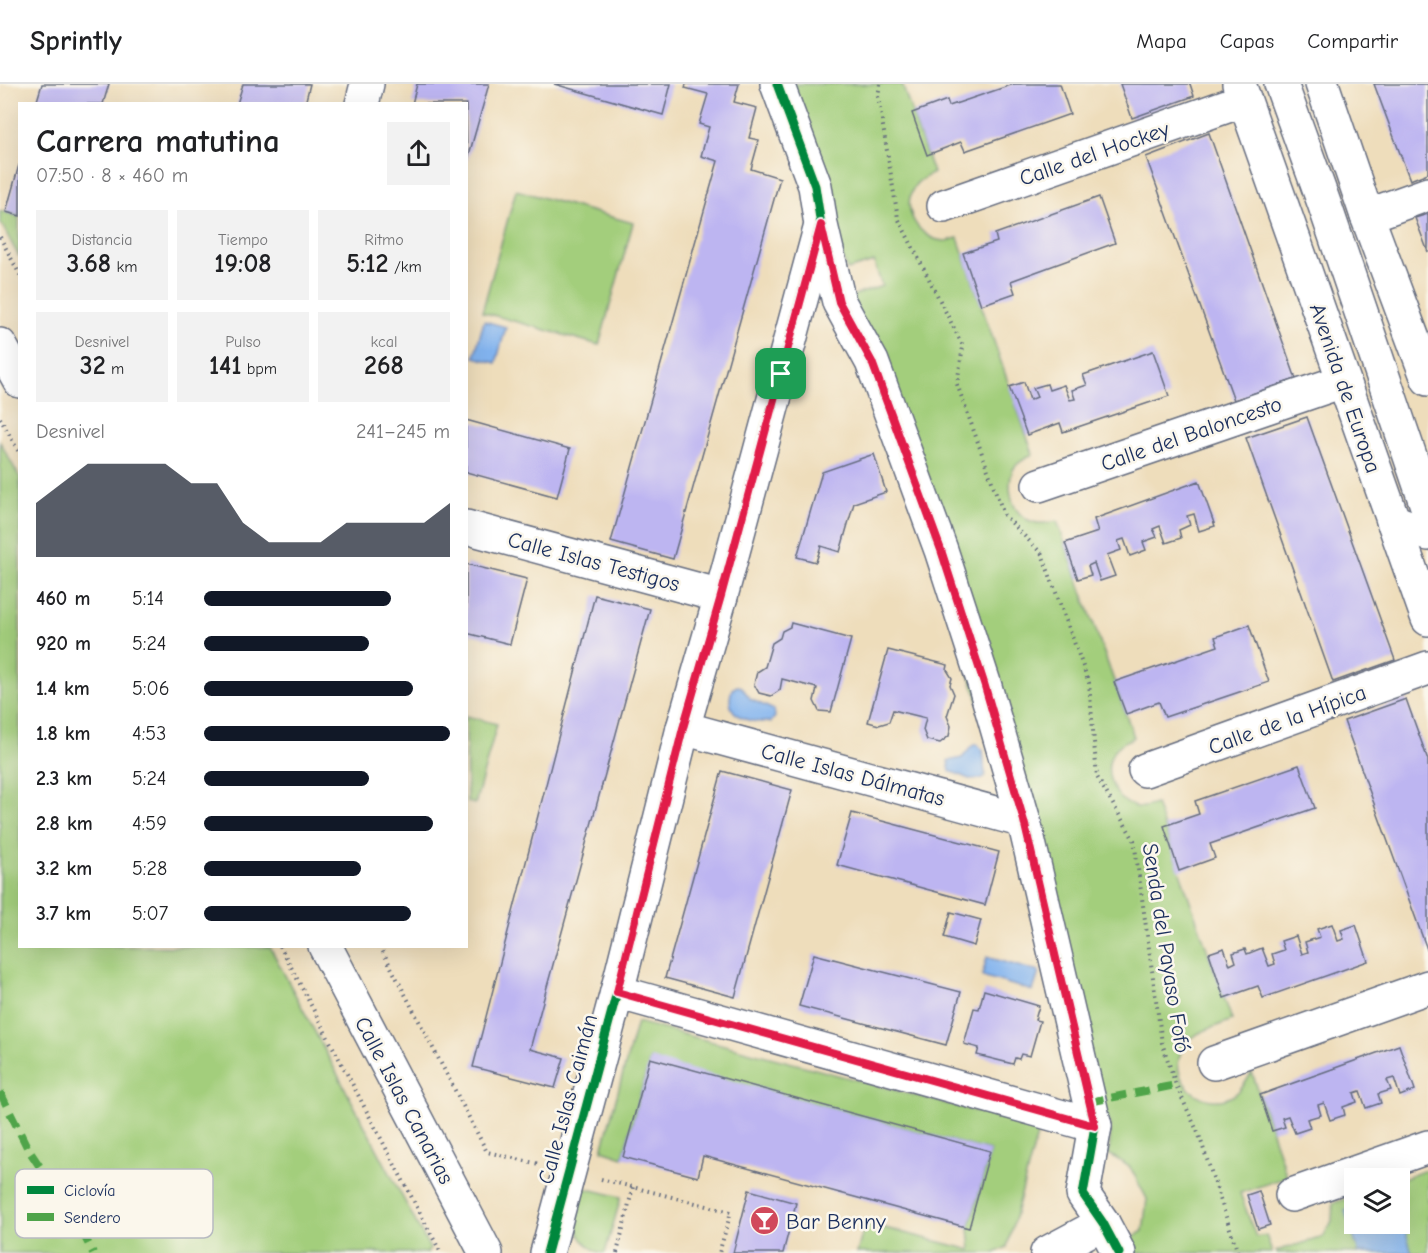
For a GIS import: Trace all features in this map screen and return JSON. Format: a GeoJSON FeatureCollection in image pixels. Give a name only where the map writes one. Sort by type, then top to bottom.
{"type":"FeatureCollection","features":[{"type":"Feature","properties":{"kind":"street"},"geometry":{"type":"LineString","coordinates":[[362,102],[367,84]]}},
{"type":"Feature","properties":{"kind":"street"},"geometry":{"type":"LineString","coordinates":[[777,84],[815,186],[821,225],[839,302],[872,362],[941,550],[984,683],[1024,821],[1095,1126],[1083,1194],[1119,1253]]}},
{"type":"Feature","properties":{"kind":"street","name":"Avenida de Europa"},"geometry":{"type":"LineString","coordinates":[[1281,84],[1324,203],[1428,510]]}},
{"type":"Feature","properties":{"kind":"street"},"geometry":{"type":"LineString","coordinates":[[1322,84],[1367,216],[1428,379]]}},
{"type":"Feature","properties":{"kind":"street","name":"Avenida de Europa"},"geometry":{"type":"LineString","coordinates":[[1241,92],[1428,619]]}},
{"type":"Feature","properties":{"kind":"street","name":"Calle del Hockey"},"geometry":{"type":"LineString","coordinates":[[944,206],[1241,92]]}},
{"type":"Feature","properties":{"kind":"street"},"geometry":{"type":"LineString","coordinates":[[1367,216],[1428,194]]}},
{"type":"Feature","properties":{"kind":"street"},"geometry":{"type":"LineString","coordinates":[[1299,255],[1324,203]]}},
{"type":"Feature","properties":{"kind":"street","name":"Calle Islas Caimán"},"geometry":{"type":"LineString","coordinates":[[547,1253],[617,992],[683,728],[821,225]]}},
{"type":"Feature","properties":{"kind":"street","name":"Avenida de Europa"},"geometry":{"type":"LineString","coordinates":[[1386,387],[1415,343]]}},
{"type":"Feature","properties":{"kind":"street"},"geometry":{"type":"LineString","coordinates":[[0,345],[18,377]]}},
{"type":"Feature","properties":{"kind":"street","name":"Calle del Baloncesto"},"geometry":{"type":"LineString","coordinates":[[1039,485],[1343,381]]}},
{"type":"Feature","properties":{"kind":"street"},"geometry":{"type":"LineString","coordinates":[[1393,521],[1428,534]]}},
{"type":"Feature","properties":{"kind":"street","name":"Calle Islas Testigos"},"geometry":{"type":"LineString","coordinates":[[468,527],[721,596]]}},
{"type":"Feature","properties":{"kind":"street","name":"Calle de la Hípica"},"geometry":{"type":"LineString","coordinates":[[1145,770],[1428,668]]}},
{"type":"Feature","properties":{"kind":"street","name":"Calle Islas Dálmatas"},"geometry":{"type":"LineString","coordinates":[[683,728],[1024,821]]}},
{"type":"Feature","properties":{"kind":"street","name":"Calle Islas Canarias"},"geometry":{"type":"LineString","coordinates":[[326,948],[486,1253]]}},
{"type":"Feature","properties":{"kind":"street"},"geometry":{"type":"LineString","coordinates":[[1214,1063],[1428,987]]}},
{"type":"Feature","properties":{"kind":"street"},"geometry":{"type":"LineString","coordinates":[[617,992],[1095,1126]]}},
{"type":"Feature","properties":{"kind":"street"},"geometry":{"type":"LineString","coordinates":[[1293,1195],[1428,1147]]}},
{"type":"Feature","properties":{"kind":"street"},"geometry":{"type":"LineString","coordinates":[[1047,1253],[1102,1222]]}},
{"type":"Feature","properties":{"kind":"path"},"geometry":{"type":"LineString","coordinates":[[0,237],[18,271]]}},
{"type":"Feature","properties":{"kind":"path"},"geometry":{"type":"LineString","coordinates":[[0,418],[18,450]]}},
{"type":"Feature","properties":{"kind":"path"},"geometry":{"type":"LineString","coordinates":[[281,948],[441,1253]]}},
{"type":"Feature","properties":{"kind":"path"},"geometry":{"type":"LineString","coordinates":[[381,948],[487,1152],[568,1170],[731,1212],[719,1253]]}},
{"type":"Feature","properties":{"kind":"path"},"geometry":{"type":"LineString","coordinates":[[617,1253],[633,1187]]}},
{"type":"Feature","properties":{"kind":"green space"},"geometry":{"type":"Polygon","coordinates":[[[785,84],[902,84],[933,173],[917,183],[912,192],[909,201],[913,220],[919,228],[934,239],[944,241],[958,238],[1033,454],[1018,464],[1012,472],[1010,486],[1014,505],[1018,512],[1031,521],[1047,523],[1057,521],[1134,737],[1119,746],[1112,754],[1109,762],[1110,779],[1117,794],[1129,804],[1142,808],[1156,804],[1232,1020],[1202,1032],[1187,1042],[1180,1056],[1179,1069],[1183,1081],[1202,1097],[1214,1100],[1227,1098],[1239,1091],[1252,1072],[1287,1177],[1240,1193],[1256,1237],[1266,1235],[1272,1253],[1128,1253],[1123,1243],[1143,1231],[1147,1199],[1130,1167],[1109,1154],[1111,1129],[852,296],[882,286],[874,262],[847,270],[785,84]]]}},
{"type":"Feature","properties":{"kind":"green space"},"geometry":{"type":"Polygon","coordinates":[[[516,190],[633,223],[599,345],[482,312],[516,190]]]}},
{"type":"Feature","properties":{"kind":"green space"},"geometry":{"type":"Polygon","coordinates":[[[0,211],[18,216],[18,255],[0,221],[0,211]]]}},
{"type":"Feature","properties":{"kind":"green space"},"geometry":{"type":"Polygon","coordinates":[[[0,442],[18,474],[18,948],[271,948],[430,1249],[427,1253],[0,1253],[0,442]]]}},
{"type":"Feature","properties":{"kind":"green space"},"geometry":{"type":"Polygon","coordinates":[[[468,717],[497,724],[475,804],[468,802],[468,717]]]}},
{"type":"Feature","properties":{"kind":"green space"},"geometry":{"type":"Polygon","coordinates":[[[637,1022],[1039,1128],[1007,1247],[995,1253],[857,1253],[865,1223],[971,1250],[969,1228],[990,1151],[650,1059],[623,1157],[602,1150],[637,1022]]]}},
{"type":"Feature","properties":{"kind":"green space"},"geometry":{"type":"Polygon","coordinates":[[[1428,1169],[1428,1253],[1277,1253],[1276,1251],[1323,1237],[1332,1221],[1333,1203],[1344,1199],[1344,1234],[1410,1234],[1410,1176],[1428,1169]]]}},
{"type":"Feature","properties":{"kind":"green space"},"geometry":{"type":"Polygon","coordinates":[[[584,1188],[621,1197],[605,1253],[592,1248],[582,1240],[579,1233],[577,1219],[584,1188]]]}},
{"type":"Feature","properties":{"kind":"water"},"geometry":{"type":"Polygon","coordinates":[[[484,321],[506,327],[496,363],[474,357],[484,321]]]}},
{"type":"Feature","properties":{"kind":"water"},"geometry":{"type":"Polygon","coordinates":[[[737,686],[742,687],[750,699],[774,710],[775,717],[771,722],[746,719],[734,712],[730,698],[732,689],[737,686]]]}},
{"type":"Feature","properties":{"kind":"water"},"geometry":{"type":"Polygon","coordinates":[[[976,744],[983,750],[985,776],[983,779],[969,779],[950,771],[948,761],[962,758],[976,744]]]}},
{"type":"Feature","properties":{"kind":"water"},"geometry":{"type":"Polygon","coordinates":[[[987,957],[1039,972],[1033,991],[982,976],[987,957]]]}},
{"type":"Feature","properties":{"kind":"water"},"geometry":{"type":"Polygon","coordinates":[[[1353,1234],[1406,1234],[1412,1253],[1359,1253],[1353,1234]]]}},
{"type":"Feature","properties":{"kind":"building"},"geometry":{"type":"Polygon","coordinates":[[[42,84],[109,84],[104,102],[37,102],[42,84]]]}},
{"type":"Feature","properties":{"kind":"building"},"geometry":{"type":"Polygon","coordinates":[[[243,84],[310,84],[306,102],[238,102],[243,84]]]}},
{"type":"Feature","properties":{"kind":"building"},"geometry":{"type":"Polygon","coordinates":[[[417,84],[489,84],[468,158],[468,102],[412,102],[417,84]]]}},
{"type":"Feature","properties":{"kind":"building"},"geometry":{"type":"Polygon","coordinates":[[[554,84],[671,84],[663,115],[554,84]]]}},
{"type":"Feature","properties":{"kind":"building"},"geometry":{"type":"Polygon","coordinates":[[[686,84],[739,84],[734,102],[757,108],[749,138],[759,140],[751,169],[780,178],[673,559],[611,542],[718,161],[701,156],[709,127],[699,124],[708,94],[685,88],[686,84]]]}},
{"type":"Feature","properties":{"kind":"building"},"geometry":{"type":"Polygon","coordinates":[[[1014,84],[1060,84],[1070,114],[965,151],[961,142],[927,155],[912,113],[947,100],[949,106],[1014,84]]]}},
{"type":"Feature","properties":{"kind":"building"},"geometry":{"type":"Polygon","coordinates":[[[1120,84],[1190,84],[1194,96],[1132,118],[1120,84]]]}},
{"type":"Feature","properties":{"kind":"building"},"geometry":{"type":"Polygon","coordinates":[[[1374,84],[1428,84],[1428,173],[1410,180],[1374,84]]]}},
{"type":"Feature","properties":{"kind":"building"},"geometry":{"type":"Polygon","coordinates":[[[1209,133],[1296,379],[1234,400],[1146,157],[1209,133]]]}},
{"type":"Feature","properties":{"kind":"building"},"geometry":{"type":"Polygon","coordinates":[[[18,169],[18,215],[6,212],[18,169]]]}},
{"type":"Feature","properties":{"kind":"building"},"geometry":{"type":"Polygon","coordinates":[[[1099,197],[1115,243],[1011,281],[1015,293],[981,305],[963,253],[997,242],[995,234],[1099,197]]]}},
{"type":"Feature","properties":{"kind":"building"},"geometry":{"type":"Polygon","coordinates":[[[1428,214],[1428,252],[1415,218],[1428,214]]]}},
{"type":"Feature","properties":{"kind":"building"},"geometry":{"type":"Polygon","coordinates":[[[1153,351],[1169,396],[1063,432],[1060,423],[1027,435],[1009,387],[1024,382],[1030,400],[1037,397],[1033,388],[1047,384],[1049,390],[1064,385],[1070,400],[1075,399],[1072,390],[1087,385],[1083,375],[1153,351]]]}},
{"type":"Feature","properties":{"kind":"building"},"geometry":{"type":"Polygon","coordinates":[[[1307,417],[1395,660],[1333,682],[1246,438],[1307,417]]]}},
{"type":"Feature","properties":{"kind":"building"},"geometry":{"type":"Polygon","coordinates":[[[468,421],[570,449],[557,497],[468,473],[468,421]]]}},
{"type":"Feature","properties":{"kind":"building"},"geometry":{"type":"Polygon","coordinates":[[[874,454],[886,492],[854,503],[840,552],[821,546],[816,562],[797,557],[822,472],[874,454]]]}},
{"type":"Feature","properties":{"kind":"building"},"geometry":{"type":"Polygon","coordinates":[[[1199,481],[1215,526],[1199,531],[1194,514],[1187,516],[1190,525],[1179,530],[1181,538],[1166,543],[1160,526],[1153,529],[1157,537],[1143,542],[1146,550],[1130,556],[1124,539],[1118,541],[1121,550],[1107,555],[1115,576],[1100,581],[1094,563],[1088,566],[1091,575],[1078,579],[1065,543],[1098,532],[1094,519],[1199,481]]]}},
{"type":"Feature","properties":{"kind":"building"},"geometry":{"type":"Polygon","coordinates":[[[468,564],[527,579],[510,644],[468,634],[468,564]]]}},
{"type":"Feature","properties":{"kind":"building"},"geometry":{"type":"Polygon","coordinates":[[[595,595],[650,609],[530,1049],[564,1058],[555,1088],[473,1067],[595,595]]]}},
{"type":"Feature","properties":{"kind":"building"},"geometry":{"type":"Polygon","coordinates":[[[791,623],[851,639],[831,712],[819,711],[814,701],[817,688],[782,679],[780,690],[771,696],[759,693],[754,684],[757,672],[765,667],[772,643],[780,638],[782,631],[790,627],[791,623]]]}},
{"type":"Feature","properties":{"kind":"building"},"geometry":{"type":"Polygon","coordinates":[[[1249,625],[1269,682],[1165,717],[1159,702],[1126,714],[1114,682],[1218,646],[1215,637],[1249,625]]]}},
{"type":"Feature","properties":{"kind":"building"},"geometry":{"type":"Polygon","coordinates":[[[888,650],[948,665],[947,670],[952,678],[950,685],[954,694],[947,716],[951,726],[949,736],[940,743],[927,740],[923,730],[926,718],[893,710],[889,722],[879,725],[868,722],[888,650]]]}},
{"type":"Feature","properties":{"kind":"building"},"geometry":{"type":"Polygon","coordinates":[[[1406,699],[1428,760],[1428,952],[1344,721],[1406,699]]]}},
{"type":"Feature","properties":{"kind":"building"},"geometry":{"type":"Polygon","coordinates":[[[1299,765],[1315,808],[1210,844],[1215,858],[1179,871],[1164,826],[1199,814],[1195,801],[1299,765]]]}},
{"type":"Feature","properties":{"kind":"building"},"geometry":{"type":"Polygon","coordinates":[[[722,771],[792,790],[735,997],[665,978],[722,771]]]}},
{"type":"Feature","properties":{"kind":"building"},"geometry":{"type":"Polygon","coordinates":[[[852,813],[999,852],[985,905],[837,865],[852,813]]]}},
{"type":"Feature","properties":{"kind":"building"},"geometry":{"type":"Polygon","coordinates":[[[951,912],[981,920],[974,946],[944,937],[951,912]]]}},
{"type":"Feature","properties":{"kind":"building"},"geometry":{"type":"Polygon","coordinates":[[[1332,924],[1338,941],[1344,939],[1341,930],[1356,925],[1368,961],[1263,998],[1258,986],[1224,998],[1209,953],[1224,948],[1230,965],[1236,962],[1233,953],[1245,949],[1247,954],[1262,948],[1269,966],[1275,964],[1272,954],[1284,950],[1281,941],[1296,936],[1302,954],[1308,952],[1305,942],[1320,937],[1317,929],[1332,924]]]}},
{"type":"Feature","properties":{"kind":"building"},"geometry":{"type":"Polygon","coordinates":[[[814,954],[961,992],[946,1045],[799,1006],[814,954]]]}},
{"type":"Feature","properties":{"kind":"building"},"geometry":{"type":"Polygon","coordinates":[[[984,990],[1039,1006],[1035,1020],[1040,1021],[1030,1056],[1021,1054],[1019,1059],[1015,1058],[1013,1064],[977,1055],[979,1048],[964,1044],[974,1008],[979,1009],[984,990]]]}},
{"type":"Feature","properties":{"kind":"building"},"geometry":{"type":"Polygon","coordinates":[[[1399,1045],[1415,1090],[1400,1096],[1394,1078],[1387,1080],[1391,1090],[1378,1094],[1381,1103],[1366,1108],[1360,1091],[1354,1093],[1357,1102],[1343,1107],[1345,1115],[1330,1120],[1324,1103],[1318,1105],[1321,1115],[1307,1119],[1310,1128],[1295,1133],[1288,1116],[1282,1118],[1285,1127],[1272,1131],[1260,1095],[1399,1045]]]}},
{"type":"Feature","properties":{"kind":"building"},"geometry":{"type":"Polygon","coordinates":[[[650,1058],[990,1151],[969,1228],[703,1156],[698,1177],[623,1157],[650,1058]]]}},
{"type":"Feature","properties":{"kind":"building"},"geometry":{"type":"Polygon","coordinates":[[[749,1190],[796,1203],[783,1253],[733,1253],[749,1190]]]}},
{"type":"Feature","properties":{"kind":"building"},"geometry":{"type":"Polygon","coordinates":[[[1259,1191],[1270,1225],[1258,1229],[1247,1195],[1259,1191]]]}},
{"type":"Feature","properties":{"kind":"marked path"},"geometry":{"type":"LineString","coordinates":[[1089,1102],[1176,1085]]}},
{"type":"Feature","properties":{"kind":"marked path"},"geometry":{"type":"LineString","coordinates":[[0,1092],[28,1149],[41,1169]]}},
{"type":"Feature","properties":{"kind":"marked path"},"geometry":{"type":"LineString","coordinates":[[86,1238],[93,1253]]}},
{"type":"Feature","properties":{"kind":"cycle path"},"geometry":{"type":"LineString","coordinates":[[777,84],[815,186],[821,225],[839,302],[872,362],[941,550],[984,683],[1024,821],[1095,1126],[1083,1194],[1103,1223],[1119,1253]]}},
{"type":"Feature","properties":{"kind":"cycle path"},"geometry":{"type":"LineString","coordinates":[[547,1253],[617,992],[683,728],[721,596],[820,227]]}},
{"type":"Feature","properties":{"kind":"place","name":"Bar Benny"},"geometry":{"type":"Point","coordinates":[765,1221]}},
{"type":"Feature","properties":{"kind":"route"},"geometry":{"type":"LineString","coordinates":[[821,225],[839,302],[872,362],[941,550],[984,683],[1024,821],[1095,1126],[617,992],[683,728],[781,374],[821,225]]}}]}
